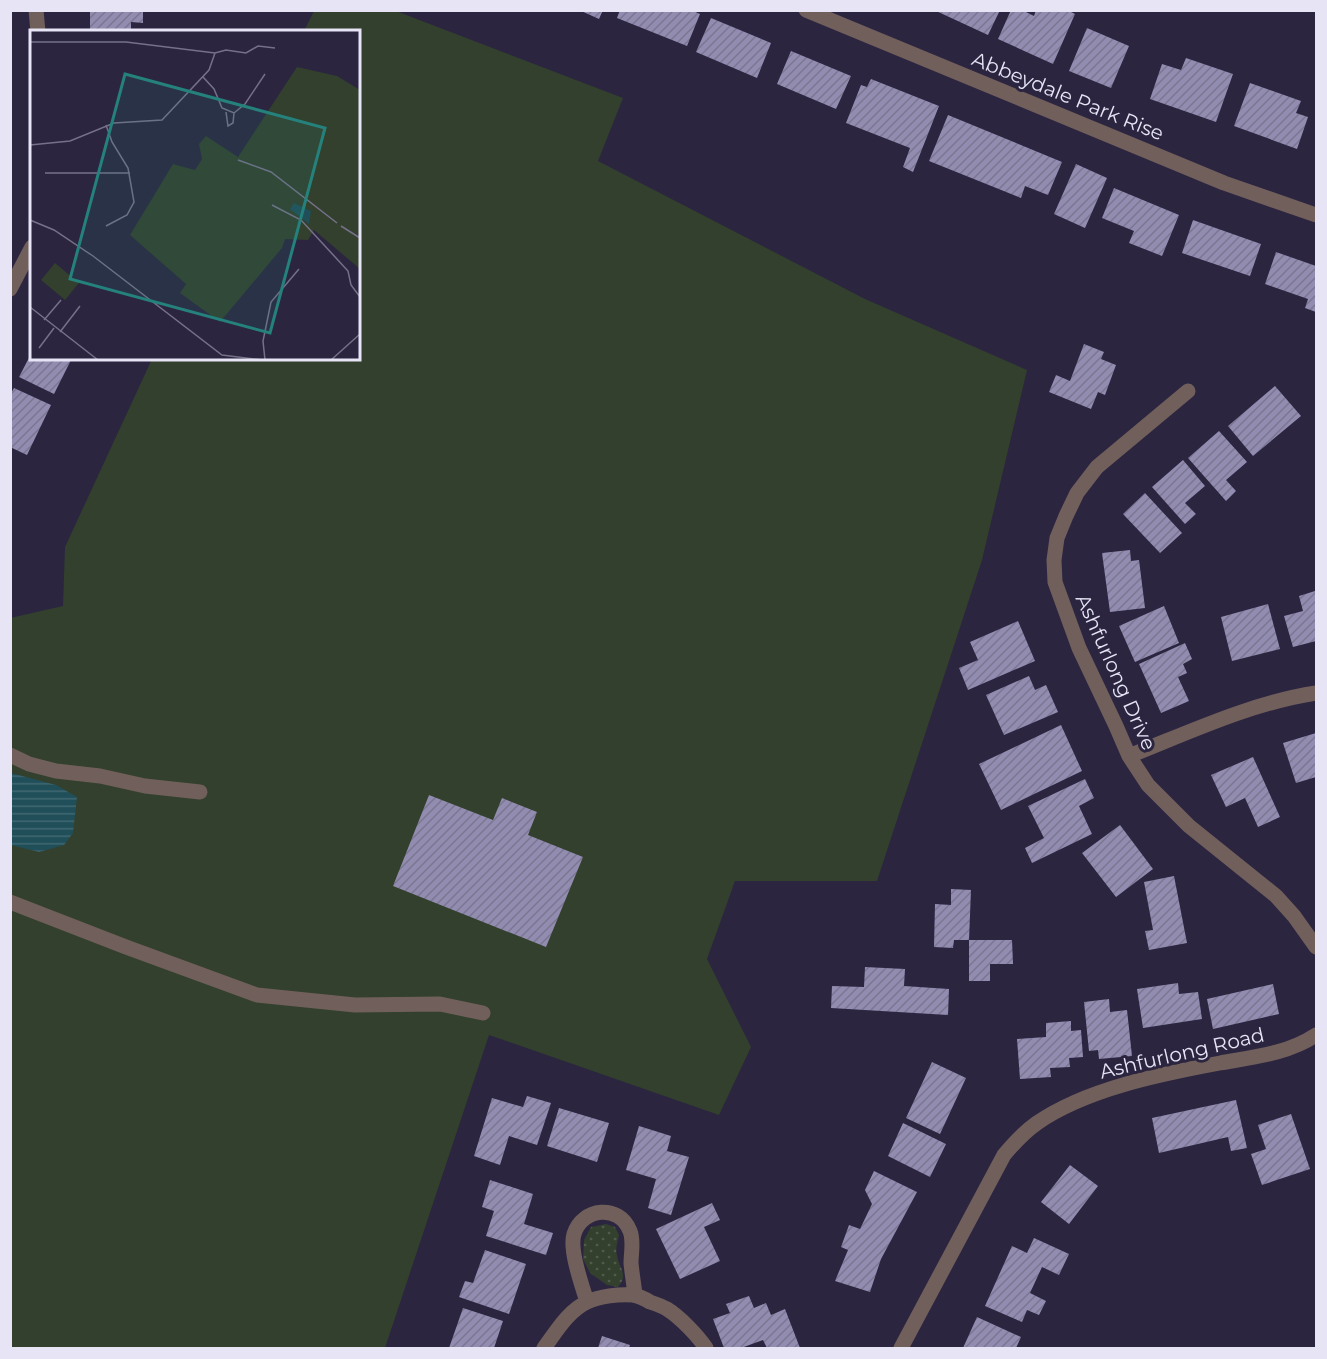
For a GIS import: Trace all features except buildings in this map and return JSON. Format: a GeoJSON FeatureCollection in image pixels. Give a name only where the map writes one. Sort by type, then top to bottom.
{"type":"FeatureCollection","features":[{"type":"Feature","properties":{"kind":"street"},"geometry":{"type":"LineString","coordinates":[[36,10],[38,30]]}},
{"type":"Feature","properties":{"kind":"street","name":"Abbeydale Park Rise"},"geometry":{"type":"LineString","coordinates":[[806,10],[1224,183],[1317,215]]}},
{"type":"Feature","properties":{"kind":"street"},"geometry":{"type":"LineString","coordinates":[[10,289],[30,251]]}},
{"type":"Feature","properties":{"kind":"street","name":"Ashfurlong Drive"},"geometry":{"type":"LineString","coordinates":[[1188,391],[1097,467],[1077,493],[1057,538],[1054,560],[1055,582],[1078,648],[1129,756],[1148,785],[1189,826],[1276,896],[1317,947]]}},
{"type":"Feature","properties":{"kind":"street"},"geometry":{"type":"LineString","coordinates":[[1129,756],[1243,710],[1299,695],[1317,693]]}},
{"type":"Feature","properties":{"kind":"street"},"geometry":{"type":"LineString","coordinates":[[10,755],[29,764],[56,771],[100,776],[145,786],[200,792]]}},
{"type":"Feature","properties":{"kind":"street"},"geometry":{"type":"LineString","coordinates":[[10,902],[257,995],[356,1005],[440,1004],[483,1013]]}},
{"type":"Feature","properties":{"kind":"street","name":"Ashfurlong Road"},"geometry":{"type":"LineString","coordinates":[[901,1348],[1004,1155],[1020,1137],[1035,1125],[1049,1115],[1086,1097],[1150,1078],[1266,1056],[1288,1050],[1317,1035]]}},
{"type":"Feature","properties":{"kind":"street"},"geometry":{"type":"LineString","coordinates":[[587,1302],[574,1255],[573,1236],[578,1224],[587,1215],[602,1211],[615,1215],[630,1231],[635,1295]]}},
{"type":"Feature","properties":{"kind":"street"},"geometry":{"type":"LineString","coordinates":[[544,1348],[573,1311],[587,1302],[604,1297],[635,1295],[667,1309],[706,1348]]}},
{"type":"Feature","properties":{"kind":"shaded area"},"geometry":{"type":"Polygon","coordinates":[[[314,11],[396,11],[623,98],[598,161],[865,299],[1027,370],[982,560],[877,881],[735,881],[707,959],[751,1047],[719,1115],[489,1035],[385,1348],[11,1348],[10,618],[63,606],[65,547],[152,360],[360,360],[360,30],[304,30],[314,11]]]}},
{"type":"Feature","properties":{"kind":"shaded area"},"geometry":{"type":"Polygon","coordinates":[[[11,773],[56,785],[77,797],[73,833],[64,845],[39,852],[11,845],[11,773]]]}},
{"type":"Feature","properties":{"kind":"shaded area"},"geometry":{"type":"Polygon","coordinates":[[[606,1224],[615,1227],[619,1235],[616,1252],[623,1278],[618,1287],[607,1285],[590,1273],[583,1259],[584,1240],[591,1227],[606,1224]]]}}]}
